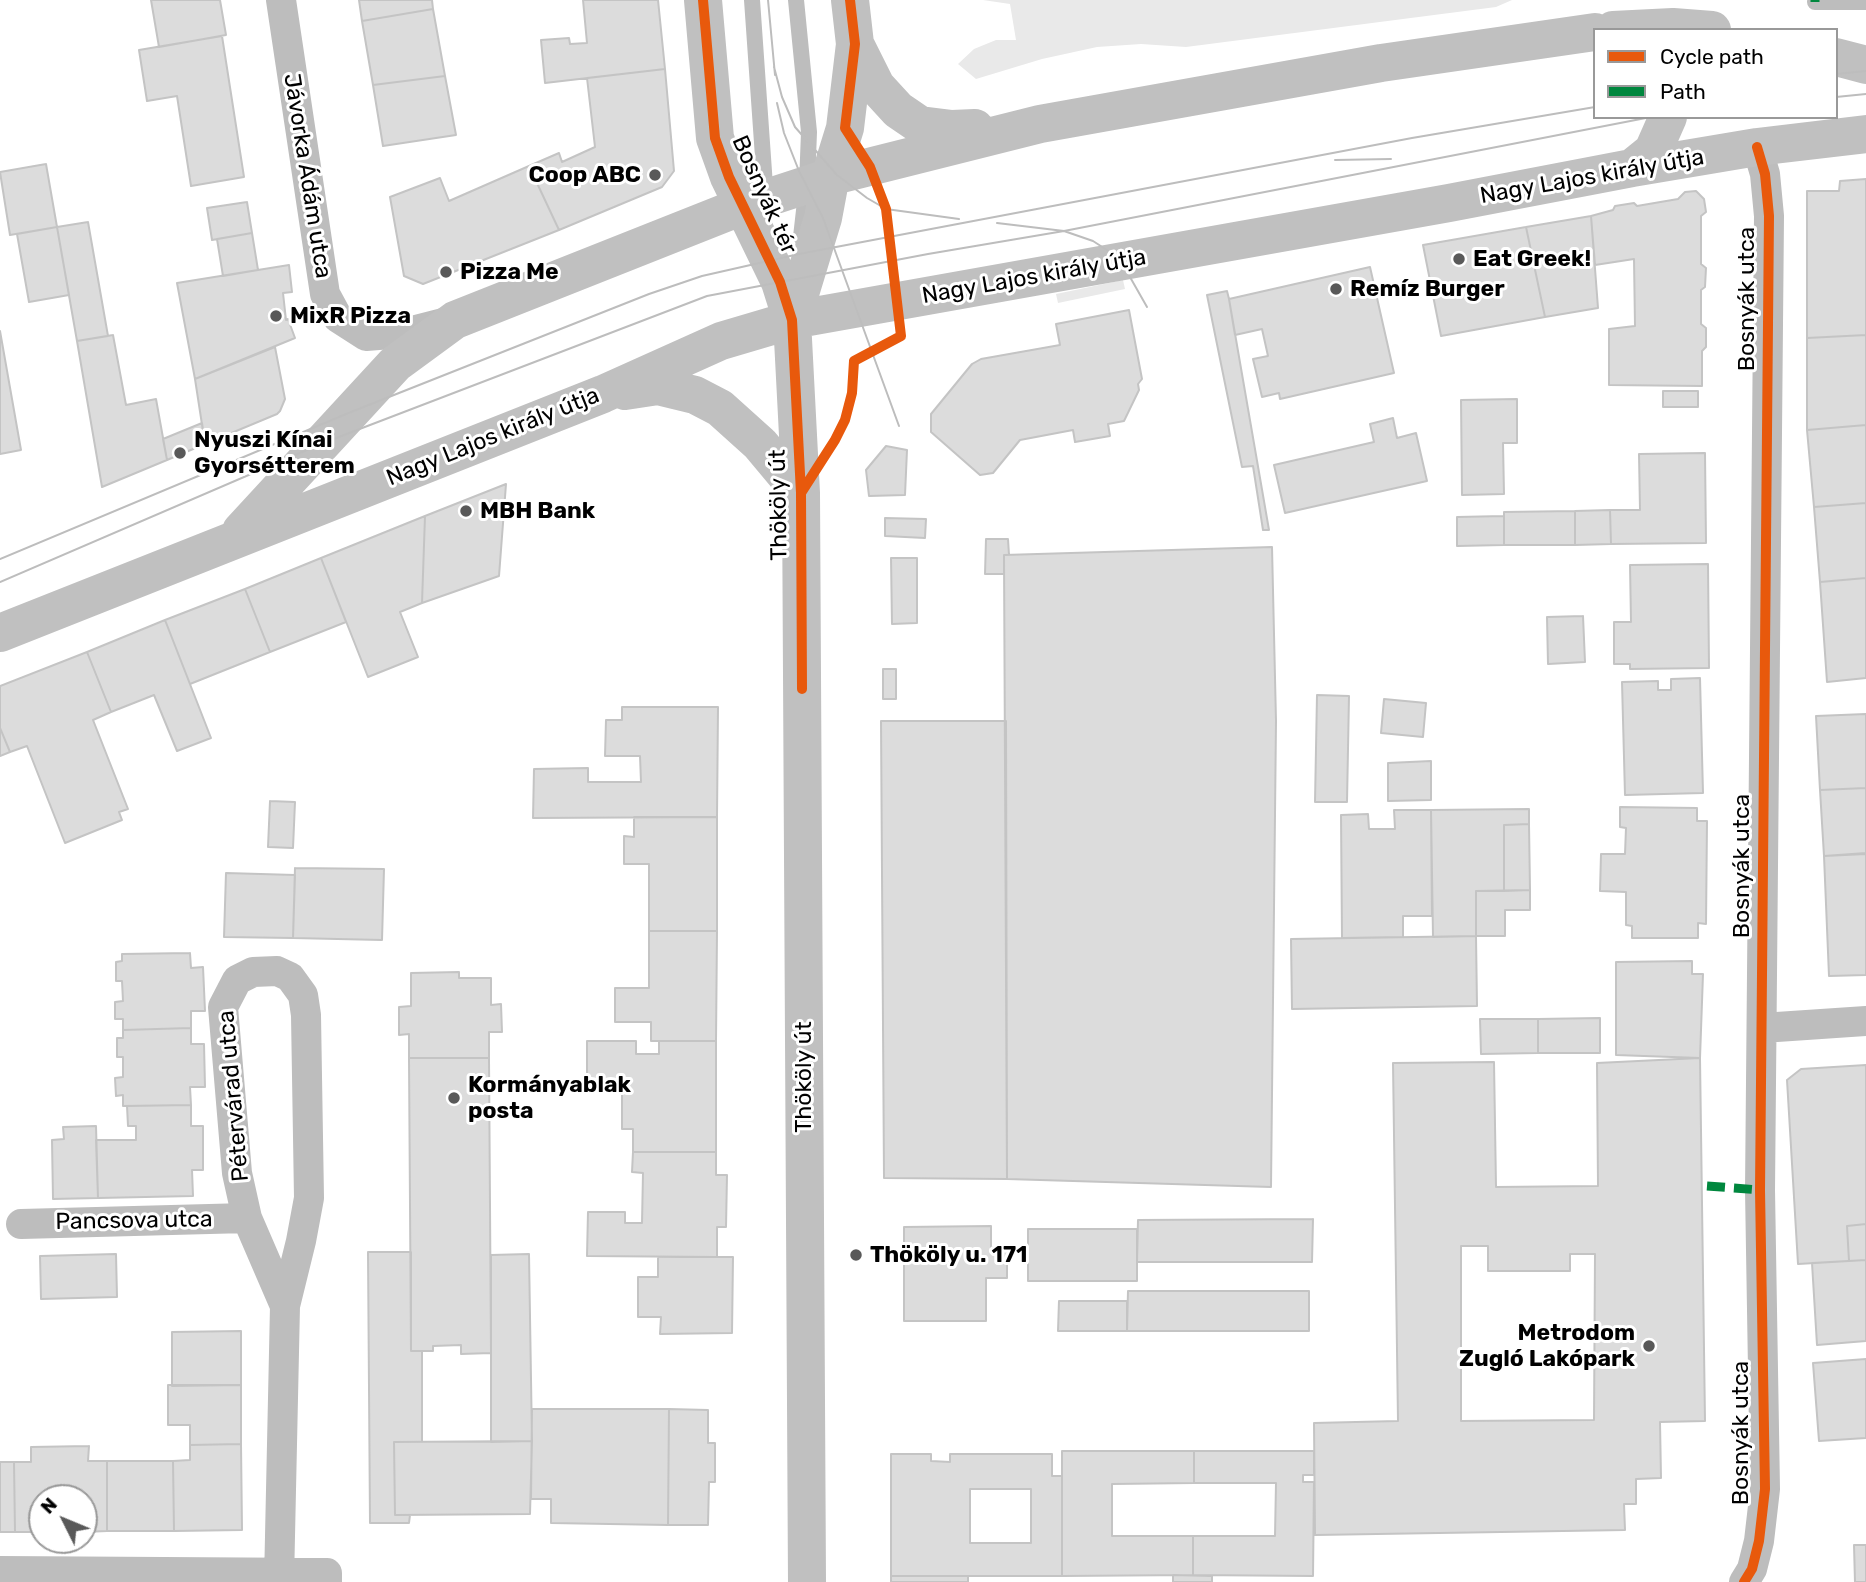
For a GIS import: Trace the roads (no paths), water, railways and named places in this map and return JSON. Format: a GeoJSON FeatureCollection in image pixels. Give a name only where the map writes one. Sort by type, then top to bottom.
{"type":"FeatureCollection","features":[{"type":"Feature","properties":{"kind":"main road","name":"Bosnyák tér"},"geometry":{"type":"LineString","coordinates":[[703,0],[715,138],[729,177],[763,212],[792,320]]}},
{"type":"Feature","properties":{"kind":"main road","name":"Bosnyák tér"},"geometry":{"type":"LineString","coordinates":[[792,320],[823,218],[818,181],[845,128],[855,44],[850,0]]}},
{"type":"Feature","properties":{"kind":"main road"},"geometry":{"type":"LineString","coordinates":[[1653,28],[1686,28]]}},
{"type":"Feature","properties":{"kind":"main road","name":"Nagy Lajos király útja"},"geometry":{"type":"LineString","coordinates":[[234,539],[395,364],[470,314],[763,212],[818,181],[1040,124],[1381,63],[1593,32]]}},
{"type":"Feature","properties":{"kind":"main road"},"geometry":{"type":"LineString","coordinates":[[1540,38],[1593,44]]}},
{"type":"Feature","properties":{"kind":"main road"},"geometry":{"type":"LineString","coordinates":[[855,44],[876,86],[898,110],[920,125],[952,129],[1040,124]]}},
{"type":"Feature","properties":{"kind":"main road"},"geometry":{"type":"LineString","coordinates":[[1838,58],[1866,65]]}},
{"type":"Feature","properties":{"kind":"main road"},"geometry":{"type":"LineString","coordinates":[[1632,167],[1653,151],[1667,119]]}},
{"type":"Feature","properties":{"kind":"main road","name":"Nagy Lajos király útja"},"geometry":{"type":"LineString","coordinates":[[0,634],[603,394],[721,341],[792,320],[1449,203],[1632,167],[1748,132],[1866,134]]}},
{"type":"Feature","properties":{"kind":"main road","name":"Thököly út"},"geometry":{"type":"LineString","coordinates":[[792,320],[800,493],[807,1582]]}},
{"type":"Feature","properties":{"kind":"main road"},"geometry":{"type":"LineString","coordinates":[[603,394],[658,386],[695,395],[731,416],[760,444],[800,493]]}},
{"type":"Feature","properties":{"kind":"street","name":"Jávorka Ádám utca"},"geometry":{"type":"LineString","coordinates":[[281,0],[325,294],[338,318],[366,335],[404,334],[470,314]]}},
{"type":"Feature","properties":{"kind":"street","name":"Bosnyák utca"},"geometry":{"type":"LineString","coordinates":[[1744,1582],[1752,1569],[1759,1541],[1765,1489],[1760,1190],[1769,216],[1765,174],[1748,132]]}},
{"type":"Feature","properties":{"kind":"street","name":"Pétervárad utca"},"geometry":{"type":"LineString","coordinates":[[279,1577],[285,1306],[309,1198],[306,1015],[303,995],[290,977],[277,971],[253,972],[237,980],[223,1007],[237,1173],[247,1218],[285,1306]]}},
{"type":"Feature","properties":{"kind":"street"},"geometry":{"type":"LineString","coordinates":[[1762,1028],[1866,1021]]}},
{"type":"Feature","properties":{"kind":"street","name":"Pancsova utca"},"geometry":{"type":"LineString","coordinates":[[21,1223],[247,1218]]}},
{"type":"Feature","properties":{"kind":"street"},"geometry":{"type":"LineString","coordinates":[[0,1571],[327,1578]]}},
{"type":"Feature","properties":{"kind":"lane","name":"Bosnyák tér"},"geometry":{"type":"LineString","coordinates":[[752,0],[763,212]]}},
{"type":"Feature","properties":{"kind":"lane","name":"Bosnyák tér"},"geometry":{"type":"LineString","coordinates":[[796,0],[809,132],[818,181]]}},
{"type":"Feature","properties":{"kind":"lane"},"geometry":{"type":"LineString","coordinates":[[1815,2],[1866,2]]}},
{"type":"Feature","properties":{"kind":"tram line"},"geometry":{"type":"LineString","coordinates":[[768,0],[775,75]]}},
{"type":"Feature","properties":{"kind":"tram line"},"geometry":{"type":"LineString","coordinates":[[774,67],[782,97],[795,127],[837,175],[886,209],[959,219]]}},
{"type":"Feature","properties":{"kind":"tram line"},"geometry":{"type":"LineString","coordinates":[[1838,74],[1866,71]]}},
{"type":"Feature","properties":{"kind":"tram line"},"geometry":{"type":"LineString","coordinates":[[1838,97],[1866,94]]}},
{"type":"Feature","properties":{"kind":"tram line"},"geometry":{"type":"LineString","coordinates":[[777,103],[784,133],[799,171],[823,218],[899,426]]}},
{"type":"Feature","properties":{"kind":"tram line"},"geometry":{"type":"LineString","coordinates":[[0,559],[351,412],[649,294],[702,276],[799,254],[1412,138],[1593,107]]}},
{"type":"Feature","properties":{"kind":"tram line"},"geometry":{"type":"LineString","coordinates":[[0,582],[323,443],[707,296],[1064,231],[1641,119]]}},
{"type":"Feature","properties":{"kind":"tram line"},"geometry":{"type":"LineString","coordinates":[[1335,160],[1391,159]]}},
{"type":"Feature","properties":{"kind":"tram line"},"geometry":{"type":"LineString","coordinates":[[997,223],[1064,231],[1093,241],[1110,252],[1126,270],[1147,307]]}},
{"type":"Feature","properties":{"kind":"place","name":"Coop ABC"},"geometry":{"type":"Point","coordinates":[655,175]}},
{"type":"Feature","properties":{"kind":"place","name":"Eat Greek!"},"geometry":{"type":"Point","coordinates":[1459,259]}},
{"type":"Feature","properties":{"kind":"place","name":"Pizza Me"},"geometry":{"type":"Point","coordinates":[446,272]}},
{"type":"Feature","properties":{"kind":"place","name":"Remíz Burger"},"geometry":{"type":"Point","coordinates":[1336,289]}},
{"type":"Feature","properties":{"kind":"place","name":"MixR Pizza"},"geometry":{"type":"Point","coordinates":[276,316]}},
{"type":"Feature","properties":{"kind":"place","name":"Nyuszi Kínai Gyorsétterem"},"geometry":{"type":"Point","coordinates":[180,453]}},
{"type":"Feature","properties":{"kind":"place","name":"MBH Bank"},"geometry":{"type":"Point","coordinates":[466,511]}},
{"type":"Feature","properties":{"kind":"place","name":"Kormányablak posta"},"geometry":{"type":"Point","coordinates":[454,1098]}},
{"type":"Feature","properties":{"kind":"place","name":"Thököly u. 171"},"geometry":{"type":"Point","coordinates":[856,1255]}},
{"type":"Feature","properties":{"kind":"place","name":"Metrodom Zugló Lakópark"},"geometry":{"type":"Point","coordinates":[1649,1346]}}]}
